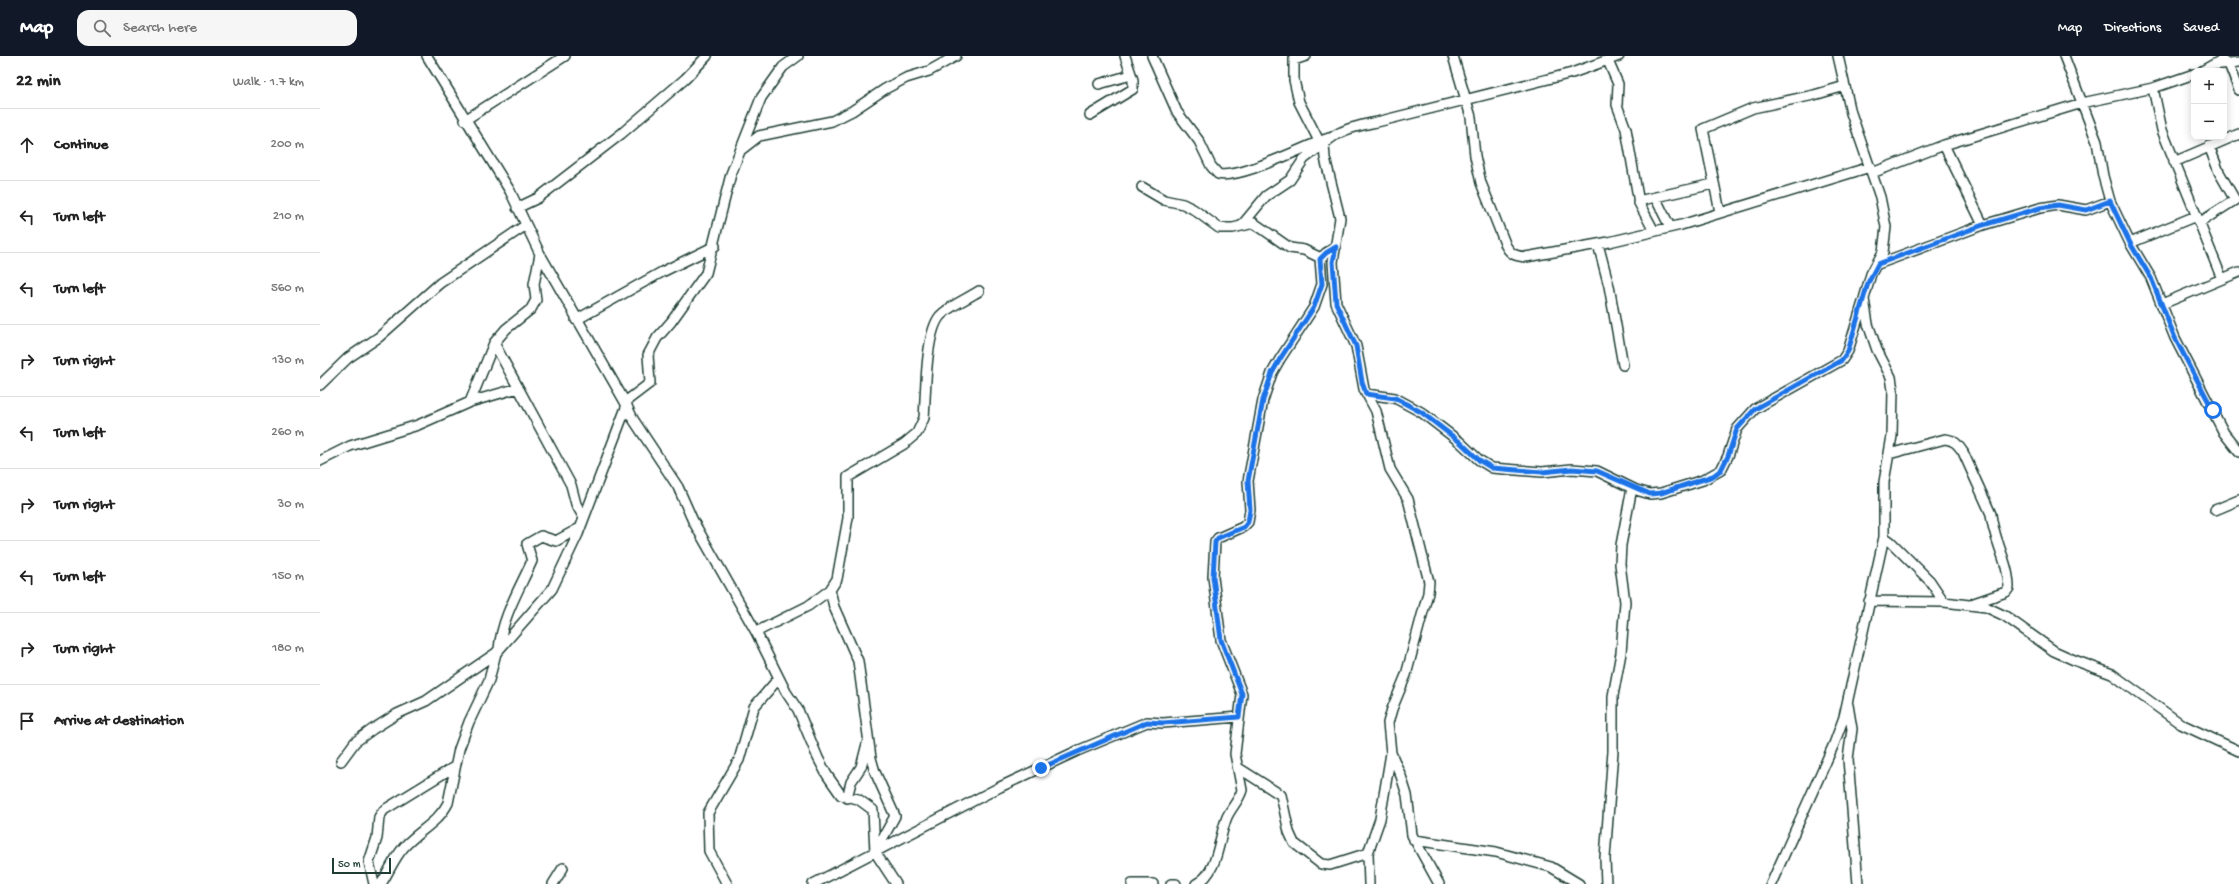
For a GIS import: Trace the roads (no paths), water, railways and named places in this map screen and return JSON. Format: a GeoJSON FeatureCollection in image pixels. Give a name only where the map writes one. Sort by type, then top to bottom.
{"type":"FeatureCollection","features":[{"type":"Feature","properties":{"kind":"street"},"geometry":{"type":"LineString","coordinates":[[427,56],[510,191],[540,254],[576,320],[626,404],[633,419],[678,487],[693,521],[756,632],[778,678],[802,717],[818,758],[827,774],[841,794],[847,798],[858,800],[873,810],[875,852],[896,884]]}},
{"type":"Feature","properties":{"kind":"street"},"geometry":{"type":"LineString","coordinates":[[465,120],[565,56]]}},
{"type":"Feature","properties":{"kind":"street"},"geometry":{"type":"LineString","coordinates":[[517,208],[538,198],[621,134],[685,79],[707,56]]}},
{"type":"Feature","properties":{"kind":"street"},"geometry":{"type":"LineString","coordinates":[[341,761],[355,742],[373,729],[397,714],[426,701],[459,680],[498,651],[552,589],[584,518],[626,404],[650,382],[648,354],[657,338],[671,322],[706,274],[715,246],[731,174],[761,98],[783,67],[798,56]]}},
{"type":"Feature","properties":{"kind":"street"},"geometry":{"type":"LineString","coordinates":[[741,150],[759,136],[832,121],[852,111],[885,89],[906,78],[929,71],[956,56]]}},
{"type":"Feature","properties":{"kind":"street"},"geometry":{"type":"LineString","coordinates":[[1090,115],[1131,91],[1134,86],[1125,56]]}},
{"type":"Feature","properties":{"kind":"street"},"geometry":{"type":"LineString","coordinates":[[1152,56],[1175,108],[1199,140],[1211,166],[1218,174],[1228,174],[1263,165],[1325,141],[1360,125],[1572,74],[1619,56]]}},
{"type":"Feature","properties":{"kind":"street"},"geometry":{"type":"LineString","coordinates":[[1306,56],[1294,58],[1294,80],[1299,102],[1325,141],[1325,158],[1340,218],[1333,262],[1336,303],[1356,346],[1362,382],[1366,394],[1376,411],[1390,469],[1408,499],[1429,582],[1428,594],[1406,675],[1388,723],[1391,753],[1380,819],[1368,854],[1369,884]]}},
{"type":"Feature","properties":{"kind":"street"},"geometry":{"type":"LineString","coordinates":[[1453,56],[1471,117],[1475,156],[1481,183],[1510,253],[1516,256],[1526,257],[1598,244],[1670,227],[1871,170],[1944,145],[2082,103],[2153,88],[2191,75]]}},
{"type":"Feature","properties":{"kind":"street"},"geometry":{"type":"LineString","coordinates":[[1366,394],[1395,398],[1421,412],[1460,442],[1479,460],[1492,468],[1542,472],[1572,469],[1597,471],[1632,488],[1650,494],[1661,493],[1703,480],[1721,470],[1728,456],[1737,429],[1755,409],[1842,360],[1848,351],[1872,274],[1883,252],[1886,227],[1871,170],[1851,113],[1838,56]]}},
{"type":"Feature","properties":{"kind":"street"},"geometry":{"type":"LineString","coordinates":[[2064,56],[2097,142],[2104,180],[2110,201],[2130,243],[2151,278],[2175,338],[2224,433],[2239,452]]}},
{"type":"Feature","properties":{"kind":"street"},"geometry":{"type":"LineString","coordinates":[[2224,60],[2239,90]]}},
{"type":"Feature","properties":{"kind":"street"},"geometry":{"type":"LineString","coordinates":[[2208,68],[2224,60],[2239,62]]}},
{"type":"Feature","properties":{"kind":"street"},"geometry":{"type":"LineString","coordinates":[[1608,61],[1618,84],[1617,104],[1626,129],[1638,201],[1654,231]]}},
{"type":"Feature","properties":{"kind":"street"},"geometry":{"type":"LineString","coordinates":[[1099,84],[1130,75]]}},
{"type":"Feature","properties":{"kind":"street"},"geometry":{"type":"LineString","coordinates":[[1720,212],[1713,184],[1703,129],[1753,108],[1814,96],[1845,86]]}},
{"type":"Feature","properties":{"kind":"street"},"geometry":{"type":"LineString","coordinates":[[2153,88],[2162,130],[2170,145],[2174,162],[2222,279]]}},
{"type":"Feature","properties":{"kind":"street"},"geometry":{"type":"LineString","coordinates":[[2174,162],[2239,134]]}},
{"type":"Feature","properties":{"kind":"street"},"geometry":{"type":"LineString","coordinates":[[1242,225],[1266,196],[1290,180],[1307,156],[1325,141]]}},
{"type":"Feature","properties":{"kind":"street"},"geometry":{"type":"LineString","coordinates":[[1944,145],[1983,225]]}},
{"type":"Feature","properties":{"kind":"street"},"geometry":{"type":"LineString","coordinates":[[2130,243],[2198,219],[2234,200],[2219,172],[2209,146]]}},
{"type":"Feature","properties":{"kind":"street"},"geometry":{"type":"LineString","coordinates":[[1638,201],[1713,184]]}},
{"type":"Feature","properties":{"kind":"street"},"geometry":{"type":"LineString","coordinates":[[1142,187],[1164,200],[1184,204],[1193,208],[1218,228],[1232,228],[1250,223],[1257,224],[1290,248],[1304,250],[1321,258]]}},
{"type":"Feature","properties":{"kind":"street"},"geometry":{"type":"LineString","coordinates":[[1655,198],[1670,227]]}},
{"type":"Feature","properties":{"kind":"street"},"geometry":{"type":"LineString","coordinates":[[1878,264],[1983,225],[2049,206],[2058,205],[2080,210],[2110,201]]}},
{"type":"Feature","properties":{"kind":"street"},"geometry":{"type":"LineString","coordinates":[[320,385],[348,358],[379,337],[440,283],[526,225]]}},
{"type":"Feature","properties":{"kind":"street"},"geometry":{"type":"LineString","coordinates":[[1598,244],[1609,286],[1623,365]]}},
{"type":"Feature","properties":{"kind":"street"},"geometry":{"type":"LineString","coordinates":[[576,320],[662,272],[715,246]]}},
{"type":"Feature","properties":{"kind":"street"},"geometry":{"type":"LineString","coordinates":[[1196,884],[1206,877],[1215,858],[1226,818],[1242,790],[1236,767],[1236,738],[1242,694],[1221,640],[1213,577],[1215,542],[1218,538],[1244,527],[1248,522],[1250,510],[1248,481],[1263,400],[1272,373],[1314,307],[1322,284],[1320,266],[1321,258],[1336,247]]}},
{"type":"Feature","properties":{"kind":"street"},"geometry":{"type":"LineString","coordinates":[[470,402],[494,343],[506,329],[531,309],[536,300],[534,284],[540,254]]}},
{"type":"Feature","properties":{"kind":"street"},"geometry":{"type":"LineString","coordinates":[[2162,304],[2239,272]]}},
{"type":"Feature","properties":{"kind":"street"},"geometry":{"type":"LineString","coordinates":[[756,632],[808,606],[830,590],[837,579],[846,538],[848,518],[848,477],[904,444],[921,426],[924,418],[931,337],[936,323],[947,310],[979,291]]}},
{"type":"Feature","properties":{"kind":"street"},"geometry":{"type":"LineString","coordinates":[[1771,884],[1834,744],[1848,704],[1855,661],[1884,537],[1884,482],[1892,436],[1891,377],[1877,350],[1868,324],[1864,299]]}},
{"type":"Feature","properties":{"kind":"street"},"geometry":{"type":"LineString","coordinates":[[494,343],[571,485],[576,504],[584,518]]}},
{"type":"Feature","properties":{"kind":"street"},"geometry":{"type":"LineString","coordinates":[[320,461],[350,446],[418,425],[470,402],[518,388]]}},
{"type":"Feature","properties":{"kind":"street"},"geometry":{"type":"LineString","coordinates":[[1889,454],[1946,439],[1952,440],[1963,452],[1991,514],[1992,523],[2004,556],[2009,583],[2009,588],[2006,592],[1970,604]]}},
{"type":"Feature","properties":{"kind":"street"},"geometry":{"type":"LineString","coordinates":[[1606,884],[1605,858],[1613,751],[1613,696],[1621,653],[1625,602],[1620,564],[1621,545],[1632,488]]}},
{"type":"Feature","properties":{"kind":"street"},"geometry":{"type":"LineString","coordinates":[[2215,510],[2239,500]]}},
{"type":"Feature","properties":{"kind":"street"},"geometry":{"type":"LineString","coordinates":[[381,884],[405,846],[437,820],[448,803],[454,767],[469,722],[489,680],[498,651],[500,637],[508,608],[522,586],[532,561],[527,544],[541,536],[556,541],[580,528]]}},
{"type":"Feature","properties":{"kind":"street"},"geometry":{"type":"LineString","coordinates":[[1884,537],[1891,542],[1930,581],[1944,602]]}},
{"type":"Feature","properties":{"kind":"street"},"geometry":{"type":"LineString","coordinates":[[830,590],[834,607],[858,661],[868,739],[875,772],[895,816],[875,852]]}},
{"type":"Feature","properties":{"kind":"street"},"geometry":{"type":"LineString","coordinates":[[1869,601],[1944,602],[1970,604],[1994,610],[2054,651],[2112,674],[2181,724],[2239,751]]}},
{"type":"Feature","properties":{"kind":"street"},"geometry":{"type":"LineString","coordinates":[[727,884],[709,851],[708,813],[738,760],[754,707],[778,678]]}},
{"type":"Feature","properties":{"kind":"street"},"geometry":{"type":"LineString","coordinates":[[1848,704],[1851,715],[1852,729],[1848,759],[1858,884]]}},
{"type":"Feature","properties":{"kind":"street"},"geometry":{"type":"LineString","coordinates":[[813,884],[1000,787],[1077,751],[1147,722],[1163,723],[1239,717]]}},
{"type":"Feature","properties":{"kind":"street"},"geometry":{"type":"LineString","coordinates":[[847,798],[851,782],[861,767],[868,739]]}},
{"type":"Feature","properties":{"kind":"street"},"geometry":{"type":"LineString","coordinates":[[1391,753],[1407,795],[1414,840],[1439,884]]}},
{"type":"Feature","properties":{"kind":"street"},"geometry":{"type":"LineString","coordinates":[[374,884],[369,862],[377,838],[379,817],[384,810],[454,767]]}},
{"type":"Feature","properties":{"kind":"street"},"geometry":{"type":"LineString","coordinates":[[1236,767],[1281,795],[1289,832],[1294,843],[1321,864],[1330,865],[1368,854]]}},
{"type":"Feature","properties":{"kind":"street"},"geometry":{"type":"LineString","coordinates":[[1414,840],[1496,852],[1551,867],[1579,884]]}},
{"type":"Feature","properties":{"kind":"street"},"geometry":{"type":"LineString","coordinates":[[553,884],[563,868]]}},
{"type":"Feature","properties":{"kind":"street"},"geometry":{"type":"LineString","coordinates":[[1132,884],[1153,884]]}},
{"type":"Feature","properties":{"kind":"street"},"geometry":{"type":"LineString","coordinates":[[1171,884],[1176,884]]}}]}
